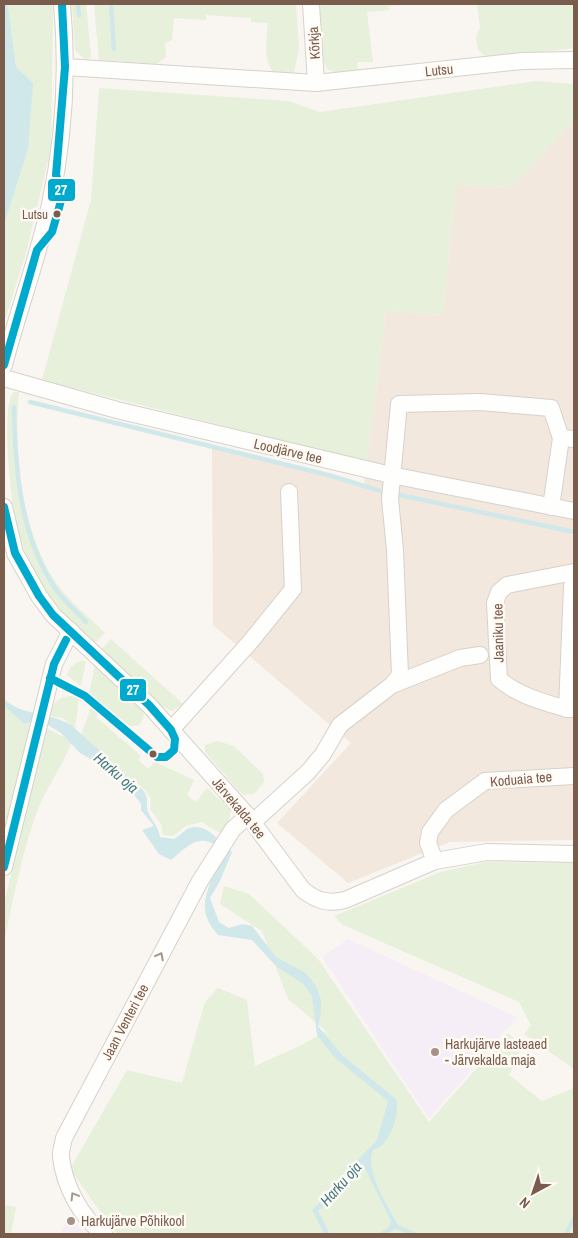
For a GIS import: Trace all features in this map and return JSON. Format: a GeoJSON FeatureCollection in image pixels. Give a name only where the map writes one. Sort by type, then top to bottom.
{"type":"FeatureCollection","features":[{"type":"Feature","properties":{"kind":"street"},"geometry":{"type":"LineString","coordinates":[[4,365],[51,197],[60,143],[65,67],[62,4]]}},
{"type":"Feature","properties":{"kind":"street","name":"Kõrkja"},"geometry":{"type":"LineString","coordinates":[[311,4],[316,83]]}},
{"type":"Feature","properties":{"kind":"street","name":"Lutsu"},"geometry":{"type":"LineString","coordinates":[[65,67],[316,83],[522,61],[574,60]]}},
{"type":"Feature","properties":{"kind":"street","name":"Loodjärve tee"},"geometry":{"type":"LineString","coordinates":[[4,378],[391,486],[574,511]]}},
{"type":"Feature","properties":{"kind":"street"},"geometry":{"type":"LineString","coordinates":[[392,685],[400,675],[391,486],[399,404],[480,402],[550,408],[567,439],[552,507]]}},
{"type":"Feature","properties":{"kind":"street"},"geometry":{"type":"LineString","coordinates":[[171,730],[250,641],[293,589],[290,492]]}},
{"type":"Feature","properties":{"kind":"street","name":"Järvekalda tee"},"geometry":{"type":"LineString","coordinates":[[4,507],[15,553],[23,571],[49,609],[149,705],[250,819],[303,890],[315,899],[331,903],[345,900],[435,861],[487,852],[574,854]]}},
{"type":"Feature","properties":{"kind":"street","name":"Jaaniku tee"},"geometry":{"type":"LineString","coordinates":[[574,572],[507,585],[499,592],[495,603],[499,679],[508,686],[532,698],[571,709],[572,586],[574,580]]}},
{"type":"Feature","properties":{"kind":"street"},"geometry":{"type":"LineString","coordinates":[[4,867],[54,664],[71,631]]}},
{"type":"Feature","properties":{"kind":"street","name":"Jaan Venteri tee"},"geometry":{"type":"LineString","coordinates":[[104,1234],[96,1229],[68,1185],[60,1156],[64,1138],[175,927],[221,847],[233,829],[250,819],[308,772],[323,754],[340,725],[392,685],[460,658],[480,655]]}},
{"type":"Feature","properties":{"kind":"street","name":"Koduaia tee"},"geometry":{"type":"LineString","coordinates":[[435,861],[428,843],[430,832],[446,810],[485,781],[574,776]]}},
{"type":"Feature","properties":{"kind":"shaded area"},"geometry":{"type":"Polygon","coordinates":[[[574,119],[574,840],[450,842],[348,883],[277,823],[351,743],[213,625],[212,448],[364,485],[386,311],[443,315],[456,185],[513,187],[574,119]]]}},
{"type":"Feature","properties":{"kind":"shaded area","name":"Harkujärve lasteaed - Järvekalda maja"},"geometry":{"type":"Polygon","coordinates":[[[348,939],[517,1017],[429,1119],[322,957],[348,939]]]}},
{"type":"Feature","properties":{"kind":"shaded area","name":"Harkujärve Põhikool"},"geometry":{"type":"Polygon","coordinates":[[[69,1215],[86,1234],[60,1234],[69,1215]]]}},
{"type":"Feature","properties":{"kind":"green space"},"geometry":{"type":"Polygon","coordinates":[[[7,4],[52,4],[53,12],[51,148],[26,253],[4,323],[4,225],[28,149],[7,4]]]}},
{"type":"Feature","properties":{"kind":"green space"},"geometry":{"type":"Polygon","coordinates":[[[72,4],[86,4],[91,57],[86,60],[75,50],[72,4]]]}},
{"type":"Feature","properties":{"kind":"green space"},"geometry":{"type":"Polygon","coordinates":[[[94,4],[296,4],[299,49],[293,77],[275,75],[267,57],[268,23],[251,22],[251,18],[206,15],[206,20],[174,18],[172,40],[165,43],[166,57],[157,64],[99,60],[94,4]]]}},
{"type":"Feature","properties":{"kind":"green space"},"geometry":{"type":"Polygon","coordinates":[[[320,4],[411,4],[388,6],[389,10],[367,12],[373,62],[357,62],[358,71],[336,73],[327,69],[323,59],[320,4]]]}},
{"type":"Feature","properties":{"kind":"green space"},"geometry":{"type":"Polygon","coordinates":[[[477,4],[574,4],[574,48],[488,59],[478,50],[476,38],[480,27],[477,4]]]}},
{"type":"Feature","properties":{"kind":"green space"},"geometry":{"type":"Polygon","coordinates":[[[536,81],[574,84],[574,119],[513,187],[456,185],[443,315],[386,311],[367,462],[42,380],[91,200],[99,88],[288,101],[320,112],[536,81]]]}},
{"type":"Feature","properties":{"kind":"green space"},"geometry":{"type":"Polygon","coordinates":[[[14,392],[19,392],[17,440],[22,490],[35,539],[44,561],[60,588],[105,633],[95,643],[48,595],[31,565],[19,535],[12,499],[7,434],[10,400],[14,392]]]}},
{"type":"Feature","properties":{"kind":"green space"},"geometry":{"type":"Polygon","coordinates":[[[111,639],[183,704],[172,711],[161,706],[102,649],[111,639]]]}},
{"type":"Feature","properties":{"kind":"green space"},"geometry":{"type":"Polygon","coordinates":[[[80,661],[86,661],[81,686],[67,675],[71,666],[80,661]]]}},
{"type":"Feature","properties":{"kind":"green space"},"geometry":{"type":"Polygon","coordinates":[[[95,665],[140,706],[144,716],[139,725],[128,727],[89,694],[95,665]]]}},
{"type":"Feature","properties":{"kind":"green space"},"geometry":{"type":"Polygon","coordinates":[[[71,696],[79,698],[75,729],[63,718],[50,716],[59,699],[71,696]]]}},
{"type":"Feature","properties":{"kind":"green space"},"geometry":{"type":"Polygon","coordinates":[[[4,706],[23,724],[33,722],[4,830],[4,706]]]}},
{"type":"Feature","properties":{"kind":"green space"},"geometry":{"type":"Polygon","coordinates":[[[91,707],[98,714],[96,717],[141,756],[138,760],[148,769],[155,762],[194,780],[187,795],[196,802],[207,788],[231,810],[228,826],[223,835],[202,822],[186,826],[173,836],[163,835],[161,824],[150,809],[151,799],[144,789],[102,755],[87,739],[80,738],[91,707]]]}},
{"type":"Feature","properties":{"kind":"green space"},"geometry":{"type":"Polygon","coordinates":[[[46,728],[72,741],[35,817],[21,863],[4,942],[4,904],[46,728]]]}},
{"type":"Feature","properties":{"kind":"green space"},"geometry":{"type":"Polygon","coordinates":[[[217,741],[234,746],[263,774],[264,782],[254,794],[244,795],[239,791],[205,752],[205,745],[217,741]]]}},
{"type":"Feature","properties":{"kind":"green space"},"geometry":{"type":"Polygon","coordinates":[[[485,862],[574,863],[574,1069],[524,1034],[531,1025],[519,1002],[343,925],[334,916],[441,872],[485,862]]]}},
{"type":"Feature","properties":{"kind":"green space"},"geometry":{"type":"Polygon","coordinates":[[[224,886],[249,894],[318,959],[429,1122],[508,1033],[522,1046],[509,1075],[542,1101],[574,1088],[574,1234],[119,1234],[113,1230],[70,1169],[127,1070],[182,1083],[205,1002],[218,988],[247,1000],[255,1066],[302,1045],[326,1031],[288,999],[262,931],[220,904],[224,886]]]}},
{"type":"Feature","properties":{"kind":"green space"},"geometry":{"type":"Polygon","coordinates":[[[4,1205],[16,1207],[11,1234],[4,1234],[4,1205]]]}},
{"type":"Feature","properties":{"kind":"water"},"geometry":{"type":"Polygon","coordinates":[[[4,4],[7,4],[8,7],[16,67],[33,83],[28,149],[4,225],[4,4]]]}},
{"type":"Feature","properties":{"kind":"water"},"geometry":{"type":"Polygon","coordinates":[[[4,699],[19,708],[71,725],[143,790],[146,796],[148,812],[160,837],[174,839],[187,829],[200,828],[212,834],[232,852],[220,881],[210,898],[219,922],[229,928],[243,924],[252,926],[276,957],[306,973],[316,986],[321,1000],[318,1026],[342,1055],[396,1099],[397,1112],[392,1129],[384,1143],[379,1148],[373,1150],[371,1158],[374,1178],[378,1188],[399,1226],[384,1234],[378,1234],[388,1228],[391,1221],[363,1164],[350,1184],[318,1211],[330,1234],[324,1234],[312,1210],[337,1187],[356,1162],[377,1140],[388,1101],[334,1057],[317,1035],[312,996],[303,984],[276,966],[252,940],[218,935],[212,927],[206,913],[205,900],[213,873],[215,845],[209,842],[197,842],[186,847],[171,860],[159,854],[142,830],[154,826],[141,810],[141,804],[132,792],[92,760],[80,753],[61,733],[48,725],[33,722],[24,724],[4,706],[4,699]]]}},
{"type":"Feature","properties":{"kind":"waterway"},"geometry":{"type":"LineString","coordinates":[[78,4],[79,15]]}},
{"type":"Feature","properties":{"kind":"waterway"},"geometry":{"type":"LineString","coordinates":[[111,4],[114,49]]}},
{"type":"Feature","properties":{"kind":"waterway"},"geometry":{"type":"LineString","coordinates":[[30,402],[328,475],[387,493]]}},
{"type":"Feature","properties":{"kind":"waterway"},"geometry":{"type":"LineString","coordinates":[[14,407],[18,478],[27,524],[34,546],[43,568],[55,588],[86,622]]}},
{"type":"Feature","properties":{"kind":"waterway"},"geometry":{"type":"LineString","coordinates":[[395,494],[574,532]]}},
{"type":"Feature","properties":{"kind":"waterway","name":"Harku oja"},"geometry":{"type":"LineString","coordinates":[[566,1234],[574,1219]]}},
{"type":"Feature","properties":{"kind":"waterway","name":"Harku oja"},"geometry":{"type":"LineString","coordinates":[[394,1226],[414,1234]]}},
{"type":"Feature","properties":{"kind":"transit line","name":"27"},"geometry":{"type":"LineString","coordinates":[[4,365],[37,250],[52,232],[63,194],[56,175],[65,67],[62,4]]}},
{"type":"Feature","properties":{"kind":"transit line","name":"27"},"geometry":{"type":"LineString","coordinates":[[4,507],[15,553],[39,596],[53,615],[149,705],[171,730],[175,739],[174,750],[166,757],[157,757],[85,696],[50,678]]}},
{"type":"Feature","properties":{"kind":"transit line","name":"27"},"geometry":{"type":"LineString","coordinates":[[4,867],[54,664],[66,640]]}},
{"type":"Feature","properties":{"kind":"place","name":"Lutsu"},"geometry":{"type":"Point","coordinates":[57,214]}},
{"type":"Feature","properties":{"kind":"place","name":"Harkujärve lasteaed - Järvekalda maja"},"geometry":{"type":"Point","coordinates":[435,1052]}},
{"type":"Feature","properties":{"kind":"place","name":"Harkujärve Põhikool"},"geometry":{"type":"Point","coordinates":[71,1221]}}]}
